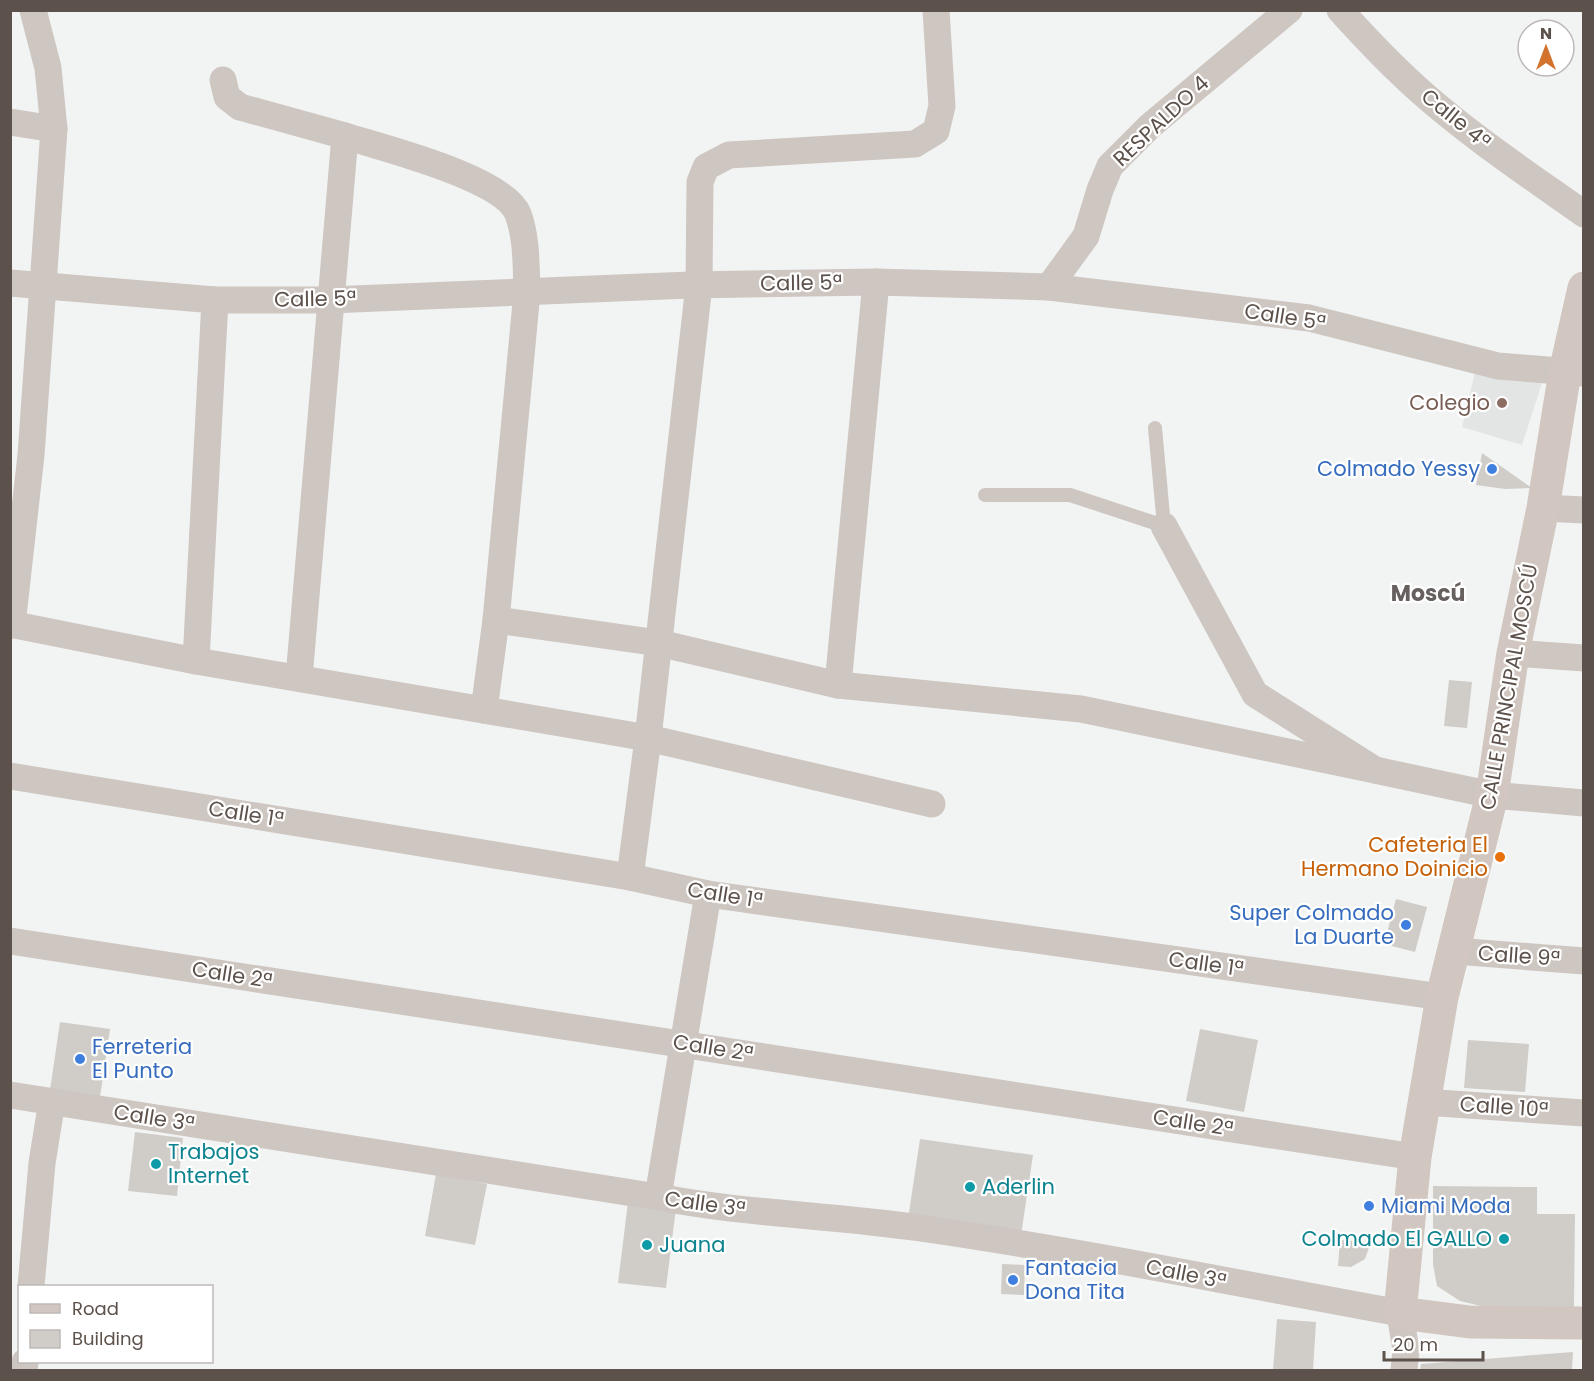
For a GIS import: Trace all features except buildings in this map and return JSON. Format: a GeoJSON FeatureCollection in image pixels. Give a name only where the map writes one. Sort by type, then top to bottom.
{"type":"FeatureCollection","features":[{"type":"Feature","properties":{"kind":"street"},"geometry":{"type":"LineString","coordinates":[[33,10],[48,68],[54,129],[43,287],[21,453],[11,625],[196,661],[648,738],[932,804]]}},
{"type":"Feature","properties":{"kind":"street"},"geometry":{"type":"LineString","coordinates":[[630,877],[699,285],[700,182],[706,167],[729,155],[915,144],[936,131],[942,106],[936,10]]}},
{"type":"Feature","properties":{"kind":"street","name":"RESPALDO 4"},"geometry":{"type":"LineString","coordinates":[[1049,287],[1086,236],[1110,166],[1150,126],[1289,10]]}},
{"type":"Feature","properties":{"kind":"street","name":"Calle 4ª"},"geometry":{"type":"LineString","coordinates":[[1340,10],[1363,36],[1422,92],[1498,153],[1584,214]]}},
{"type":"Feature","properties":{"kind":"street"},"geometry":{"type":"LineString","coordinates":[[223,80],[227,97],[240,107],[345,136],[470,177],[494,190],[518,212],[524,240],[527,292],[484,710]]}},
{"type":"Feature","properties":{"kind":"street"},"geometry":{"type":"LineString","coordinates":[[10,122],[54,129]]}},
{"type":"Feature","properties":{"kind":"street"},"geometry":{"type":"LineString","coordinates":[[299,678],[345,136]]}},
{"type":"Feature","properties":{"kind":"street"},"geometry":{"type":"LineString","coordinates":[[838,685],[876,282]]}},
{"type":"Feature","properties":{"kind":"street","name":"Calle 5ª"},"geometry":{"type":"LineString","coordinates":[[10,283],[215,300],[330,300],[699,285],[876,282],[1049,287],[1309,318],[1498,366],[1574,373]]}},
{"type":"Feature","properties":{"kind":"street","name":"CALLE PRINCIPAL MOSCÚ"},"geometry":{"type":"LineString","coordinates":[[1404,1371],[1406,1351],[1400,1313],[1415,1157],[1424,1102],[1443,997],[1492,795],[1513,653],[1574,373],[1584,288]]}},
{"type":"Feature","properties":{"kind":"street"},"geometry":{"type":"LineString","coordinates":[[196,661],[215,300]]}},
{"type":"Feature","properties":{"kind":"street"},"geometry":{"type":"LineString","coordinates":[[1543,507],[1584,510]]}},
{"type":"Feature","properties":{"kind":"street"},"geometry":{"type":"LineString","coordinates":[[1164,526],[1255,694],[1374,771]]}},
{"type":"Feature","properties":{"kind":"street"},"geometry":{"type":"LineString","coordinates":[[495,620],[659,643],[838,685],[1081,709],[1492,795],[1584,803]]}},
{"type":"Feature","properties":{"kind":"street"},"geometry":{"type":"LineString","coordinates":[[1513,653],[1584,658]]}},
{"type":"Feature","properties":{"kind":"street","name":"Calle 1ª"},"geometry":{"type":"LineString","coordinates":[[10,776],[630,877],[708,894],[1443,997]]}},
{"type":"Feature","properties":{"kind":"street"},"geometry":{"type":"LineString","coordinates":[[658,1197],[708,894]]}},
{"type":"Feature","properties":{"kind":"street","name":"Calle 2ª"},"geometry":{"type":"LineString","coordinates":[[10,941],[1415,1157]]}},
{"type":"Feature","properties":{"kind":"street","name":"Calle 9ª"},"geometry":{"type":"LineString","coordinates":[[1455,951],[1584,960]]}},
{"type":"Feature","properties":{"kind":"street","name":"Calle 3ª"},"geometry":{"type":"LineString","coordinates":[[10,1095],[658,1197],[706,1207],[904,1226],[1017,1242],[1400,1313]]}},
{"type":"Feature","properties":{"kind":"street"},"geometry":{"type":"LineString","coordinates":[[31,1285],[42,1163],[52,1101]]}},
{"type":"Feature","properties":{"kind":"street","name":"Calle 10ª"},"geometry":{"type":"LineString","coordinates":[[1424,1102],[1584,1113]]}},
{"type":"Feature","properties":{"kind":"street"},"geometry":{"type":"LineString","coordinates":[[1400,1313],[1470,1322],[1584,1323]]}},
{"type":"Feature","properties":{"kind":"lane"},"geometry":{"type":"LineString","coordinates":[[986,495],[1070,495],[1164,526],[1155,428]]}},
{"type":"Feature","properties":{"kind":"shaded area","name":"Colegio"},"geometry":{"type":"Polygon","coordinates":[[[1475,372],[1543,380],[1522,445],[1462,427],[1475,372]]]}},
{"type":"Feature","properties":{"kind":"place","name":"Colegio"},"geometry":{"type":"Point","coordinates":[1502,403]}},
{"type":"Feature","properties":{"kind":"place","name":"Colmado Yessy"},"geometry":{"type":"Point","coordinates":[1492,469]}},
{"type":"Feature","properties":{"kind":"place","name":"Cafeteria El Hermano Doinicio"},"geometry":{"type":"Point","coordinates":[1500,857]}},
{"type":"Feature","properties":{"kind":"place","name":"Super Colmado La Duarte"},"geometry":{"type":"Point","coordinates":[1406,925]}},
{"type":"Feature","properties":{"kind":"place","name":"Ferreteria El Punto"},"geometry":{"type":"Point","coordinates":[80,1059]}},
{"type":"Feature","properties":{"kind":"place","name":"Trabajos Internet"},"geometry":{"type":"Point","coordinates":[156,1164]}},
{"type":"Feature","properties":{"kind":"place","name":"Aderlin"},"geometry":{"type":"Point","coordinates":[970,1187]}},
{"type":"Feature","properties":{"kind":"place","name":"Miami Moda"},"geometry":{"type":"Point","coordinates":[1369,1206]}},
{"type":"Feature","properties":{"kind":"place","name":"Colmado El GALLO"},"geometry":{"type":"Point","coordinates":[1504,1239]}},
{"type":"Feature","properties":{"kind":"place","name":"Juana"},"geometry":{"type":"Point","coordinates":[647,1245]}},
{"type":"Feature","properties":{"kind":"place","name":"Fantacia Dona Tita"},"geometry":{"type":"Point","coordinates":[1013,1280]}},
{"type":"Feature","properties":{"kind":"district","name":"Moscú"},"geometry":{"type":"Point","coordinates":[1428,593]}}]}
